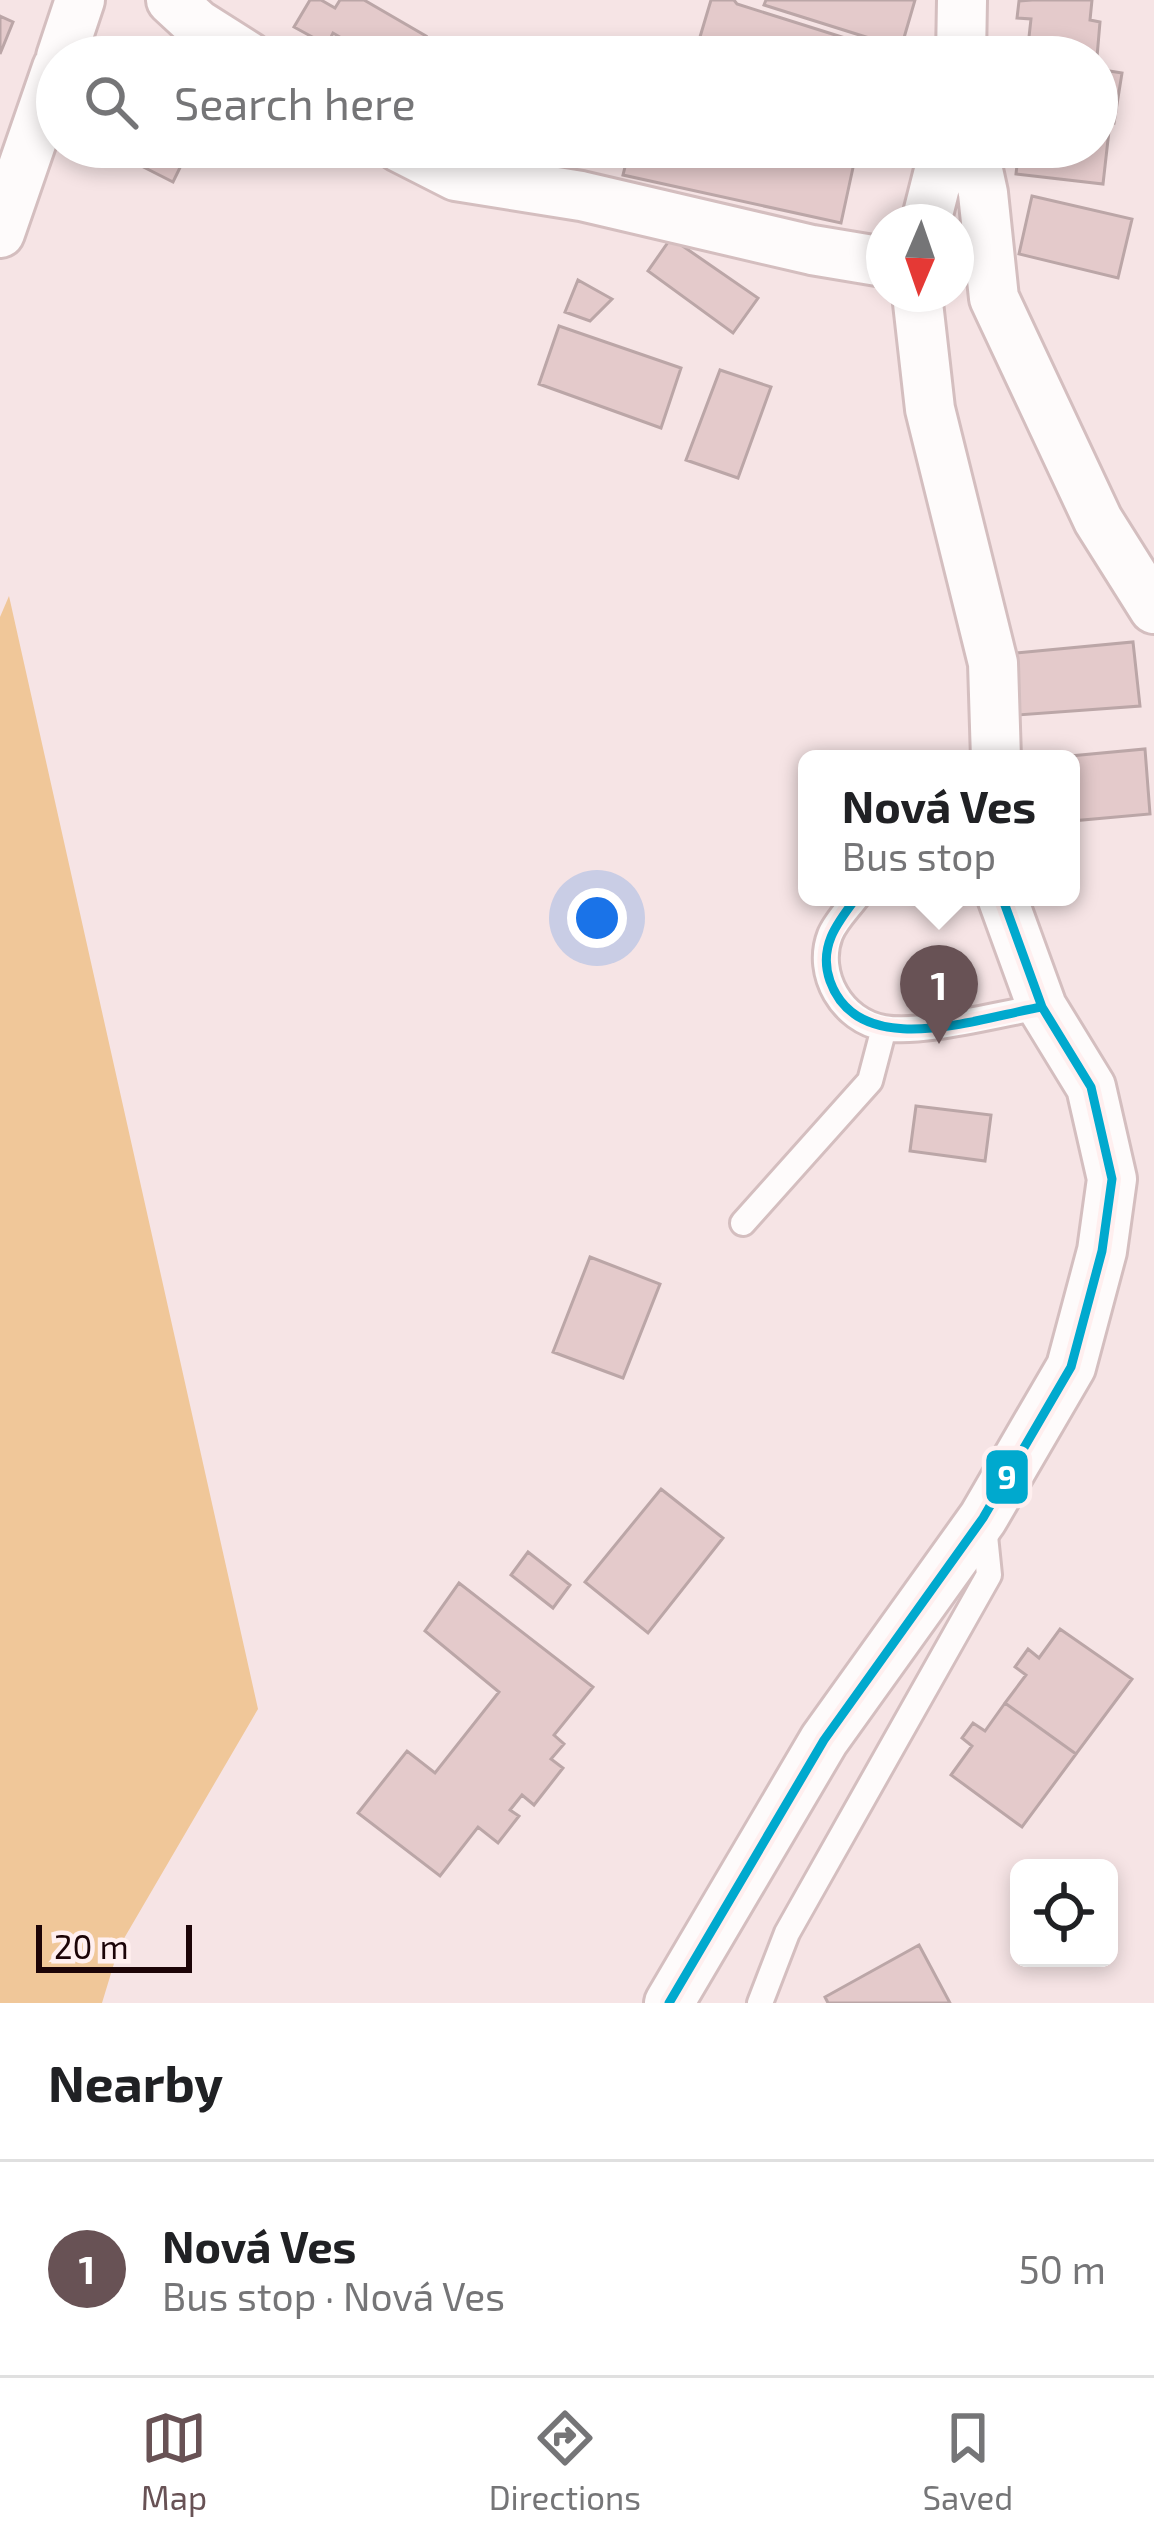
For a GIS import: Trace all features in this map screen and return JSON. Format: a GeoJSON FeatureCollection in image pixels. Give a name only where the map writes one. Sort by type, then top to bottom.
{"type":"FeatureCollection","features":[{"type":"Feature","properties":{"kind":"street"},"geometry":{"type":"LineString","coordinates":[[68,36],[80,0]]}},
{"type":"Feature","properties":{"kind":"street"},"geometry":{"type":"LineString","coordinates":[[171,0],[216,36]]}},
{"type":"Feature","properties":{"kind":"street"},"geometry":{"type":"LineString","coordinates":[[961,36],[962,0]]}},
{"type":"Feature","properties":{"kind":"street"},"geometry":{"type":"LineString","coordinates":[[0,233],[36,129]]}},
{"type":"Feature","properties":{"kind":"street"},"geometry":{"type":"LineString","coordinates":[[440,168],[456,176],[581,196],[866,259]]}},
{"type":"Feature","properties":{"kind":"street"},"geometry":{"type":"LineString","coordinates":[[931,204],[940,168]]}},
{"type":"Feature","properties":{"kind":"street"},"geometry":{"type":"LineString","coordinates":[[978,168],[994,298],[1098,520],[1154,608]]}},
{"type":"Feature","properties":{"kind":"street"},"geometry":{"type":"LineString","coordinates":[[919,312],[930,410],[993,663],[996,750]]}},
{"type":"Feature","properties":{"kind":"street"},"geometry":{"type":"LineString","coordinates":[[669,2003],[824,1739],[983,1517],[1071,1367],[1102,1251],[1112,1179],[1091,1087],[1042,1007],[1005,906]]}},
{"type":"Feature","properties":{"kind":"lane"},"geometry":{"type":"LineString","coordinates":[[971,36],[988,0]]}},
{"type":"Feature","properties":{"kind":"lane"},"geometry":{"type":"LineString","coordinates":[[850,906],[830,933],[825,961],[830,987],[846,1009],[884,1028],[914,1028],[1042,1007]]}},
{"type":"Feature","properties":{"kind":"lane"},"geometry":{"type":"LineString","coordinates":[[743,1223],[869,1081],[884,1028]]}},
{"type":"Feature","properties":{"kind":"lane"},"geometry":{"type":"LineString","coordinates":[[760,2003],[787,1934],[988,1575],[983,1517]]}},
{"type":"Feature","properties":{"kind":"shaded area"},"geometry":{"type":"Polygon","coordinates":[[[9,596],[258,1709],[119,1947],[102,2003],[0,2003],[0,617],[9,596]]]}},
{"type":"Feature","properties":{"kind":"building"},"geometry":{"type":"Polygon","coordinates":[[[310,0],[335,8],[340,0],[364,0],[426,36],[310,36],[294,27],[310,0]]]}},
{"type":"Feature","properties":{"kind":"building"},"geometry":{"type":"Polygon","coordinates":[[[711,0],[734,0],[839,36],[700,36],[711,0]]]}},
{"type":"Feature","properties":{"kind":"building"},"geometry":{"type":"Polygon","coordinates":[[[766,0],[915,0],[904,36],[863,36],[764,5],[766,0]]]}},
{"type":"Feature","properties":{"kind":"building"},"geometry":{"type":"Polygon","coordinates":[[[1092,0],[1090,20],[1100,22],[1099,36],[1029,36],[1031,19],[1017,18],[1019,1],[1092,0]]]}},
{"type":"Feature","properties":{"kind":"building"},"geometry":{"type":"Polygon","coordinates":[[[0,16],[13,22],[0,54],[0,16]]]}},
{"type":"Feature","properties":{"kind":"building"},"geometry":{"type":"Polygon","coordinates":[[[145,168],[180,168],[173,182],[145,168]]]}},
{"type":"Feature","properties":{"kind":"building"},"geometry":{"type":"Polygon","coordinates":[[[625,168],[853,168],[841,223],[623,175],[625,168]]]}},
{"type":"Feature","properties":{"kind":"building"},"geometry":{"type":"Polygon","coordinates":[[[1017,168],[1105,168],[1103,184],[1016,174],[1017,168]]]}},
{"type":"Feature","properties":{"kind":"building"},"geometry":{"type":"Polygon","coordinates":[[[1032,196],[1132,219],[1118,278],[1019,254],[1032,196]]]}},
{"type":"Feature","properties":{"kind":"building"},"geometry":{"type":"Polygon","coordinates":[[[671,238],[758,298],[733,333],[648,271],[671,238]]]}},
{"type":"Feature","properties":{"kind":"building"},"geometry":{"type":"Polygon","coordinates":[[[578,280],[612,299],[590,321],[565,312],[578,280]]]}},
{"type":"Feature","properties":{"kind":"building"},"geometry":{"type":"Polygon","coordinates":[[[559,326],[681,368],[661,428],[539,384],[559,326]]]}},
{"type":"Feature","properties":{"kind":"building"},"geometry":{"type":"Polygon","coordinates":[[[720,370],[771,387],[738,478],[686,460],[720,370]]]}},
{"type":"Feature","properties":{"kind":"building"},"geometry":{"type":"Polygon","coordinates":[[[1133,642],[1140,706],[1018,715],[1016,653],[1133,642]]]}},
{"type":"Feature","properties":{"kind":"building"},"geometry":{"type":"Polygon","coordinates":[[[1145,749],[1150,814],[1080,820],[1080,755],[1145,749]]]}},
{"type":"Feature","properties":{"kind":"building"},"geometry":{"type":"Polygon","coordinates":[[[916,1106],[991,1115],[985,1161],[910,1151],[916,1106]]]}},
{"type":"Feature","properties":{"kind":"building"},"geometry":{"type":"Polygon","coordinates":[[[590,1257],[660,1284],[623,1378],[553,1352],[590,1257]]]}},
{"type":"Feature","properties":{"kind":"building"},"geometry":{"type":"Polygon","coordinates":[[[661,1489],[723,1538],[648,1633],[585,1582],[661,1489]]]}},
{"type":"Feature","properties":{"kind":"building"},"geometry":{"type":"Polygon","coordinates":[[[528,1552],[570,1585],[553,1608],[511,1575],[528,1552]]]}},
{"type":"Feature","properties":{"kind":"building"},"geometry":{"type":"Polygon","coordinates":[[[459,1583],[593,1687],[554,1735],[564,1744],[551,1759],[563,1768],[534,1805],[522,1795],[510,1810],[519,1816],[498,1843],[478,1827],[440,1876],[358,1813],[407,1751],[435,1773],[499,1692],[425,1631],[459,1583]]]}},
{"type":"Feature","properties":{"kind":"building"},"geometry":{"type":"Polygon","coordinates":[[[1060,1629],[1132,1679],[1076,1754],[1005,1703],[1026,1675],[1015,1667],[1028,1649],[1039,1658],[1060,1629]]]}},
{"type":"Feature","properties":{"kind":"building"},"geometry":{"type":"Polygon","coordinates":[[[1005,1703],[1076,1754],[1022,1827],[951,1775],[972,1746],[962,1738],[973,1723],[985,1731],[1005,1703]]]}},
{"type":"Feature","properties":{"kind":"building"},"geometry":{"type":"Polygon","coordinates":[[[919,1945],[950,2003],[828,2003],[825,1997],[919,1945]]]}},
{"type":"Feature","properties":{"kind":"transit line","name":"9"},"geometry":{"type":"LineString","coordinates":[[850,906],[828,946],[827,969],[845,1006],[867,1021],[894,1028],[924,1028],[1042,1007]]}},
{"type":"Feature","properties":{"kind":"transit line","name":"9"},"geometry":{"type":"LineString","coordinates":[[669,2003],[824,1740],[983,1518],[1071,1367],[1102,1251],[1112,1179],[1091,1087],[1042,1007],[1005,906]]}},
{"type":"Feature","properties":{"kind":"place","name":"Nová Ves"},"geometry":{"type":"Point","coordinates":[939,1044]}}]}
